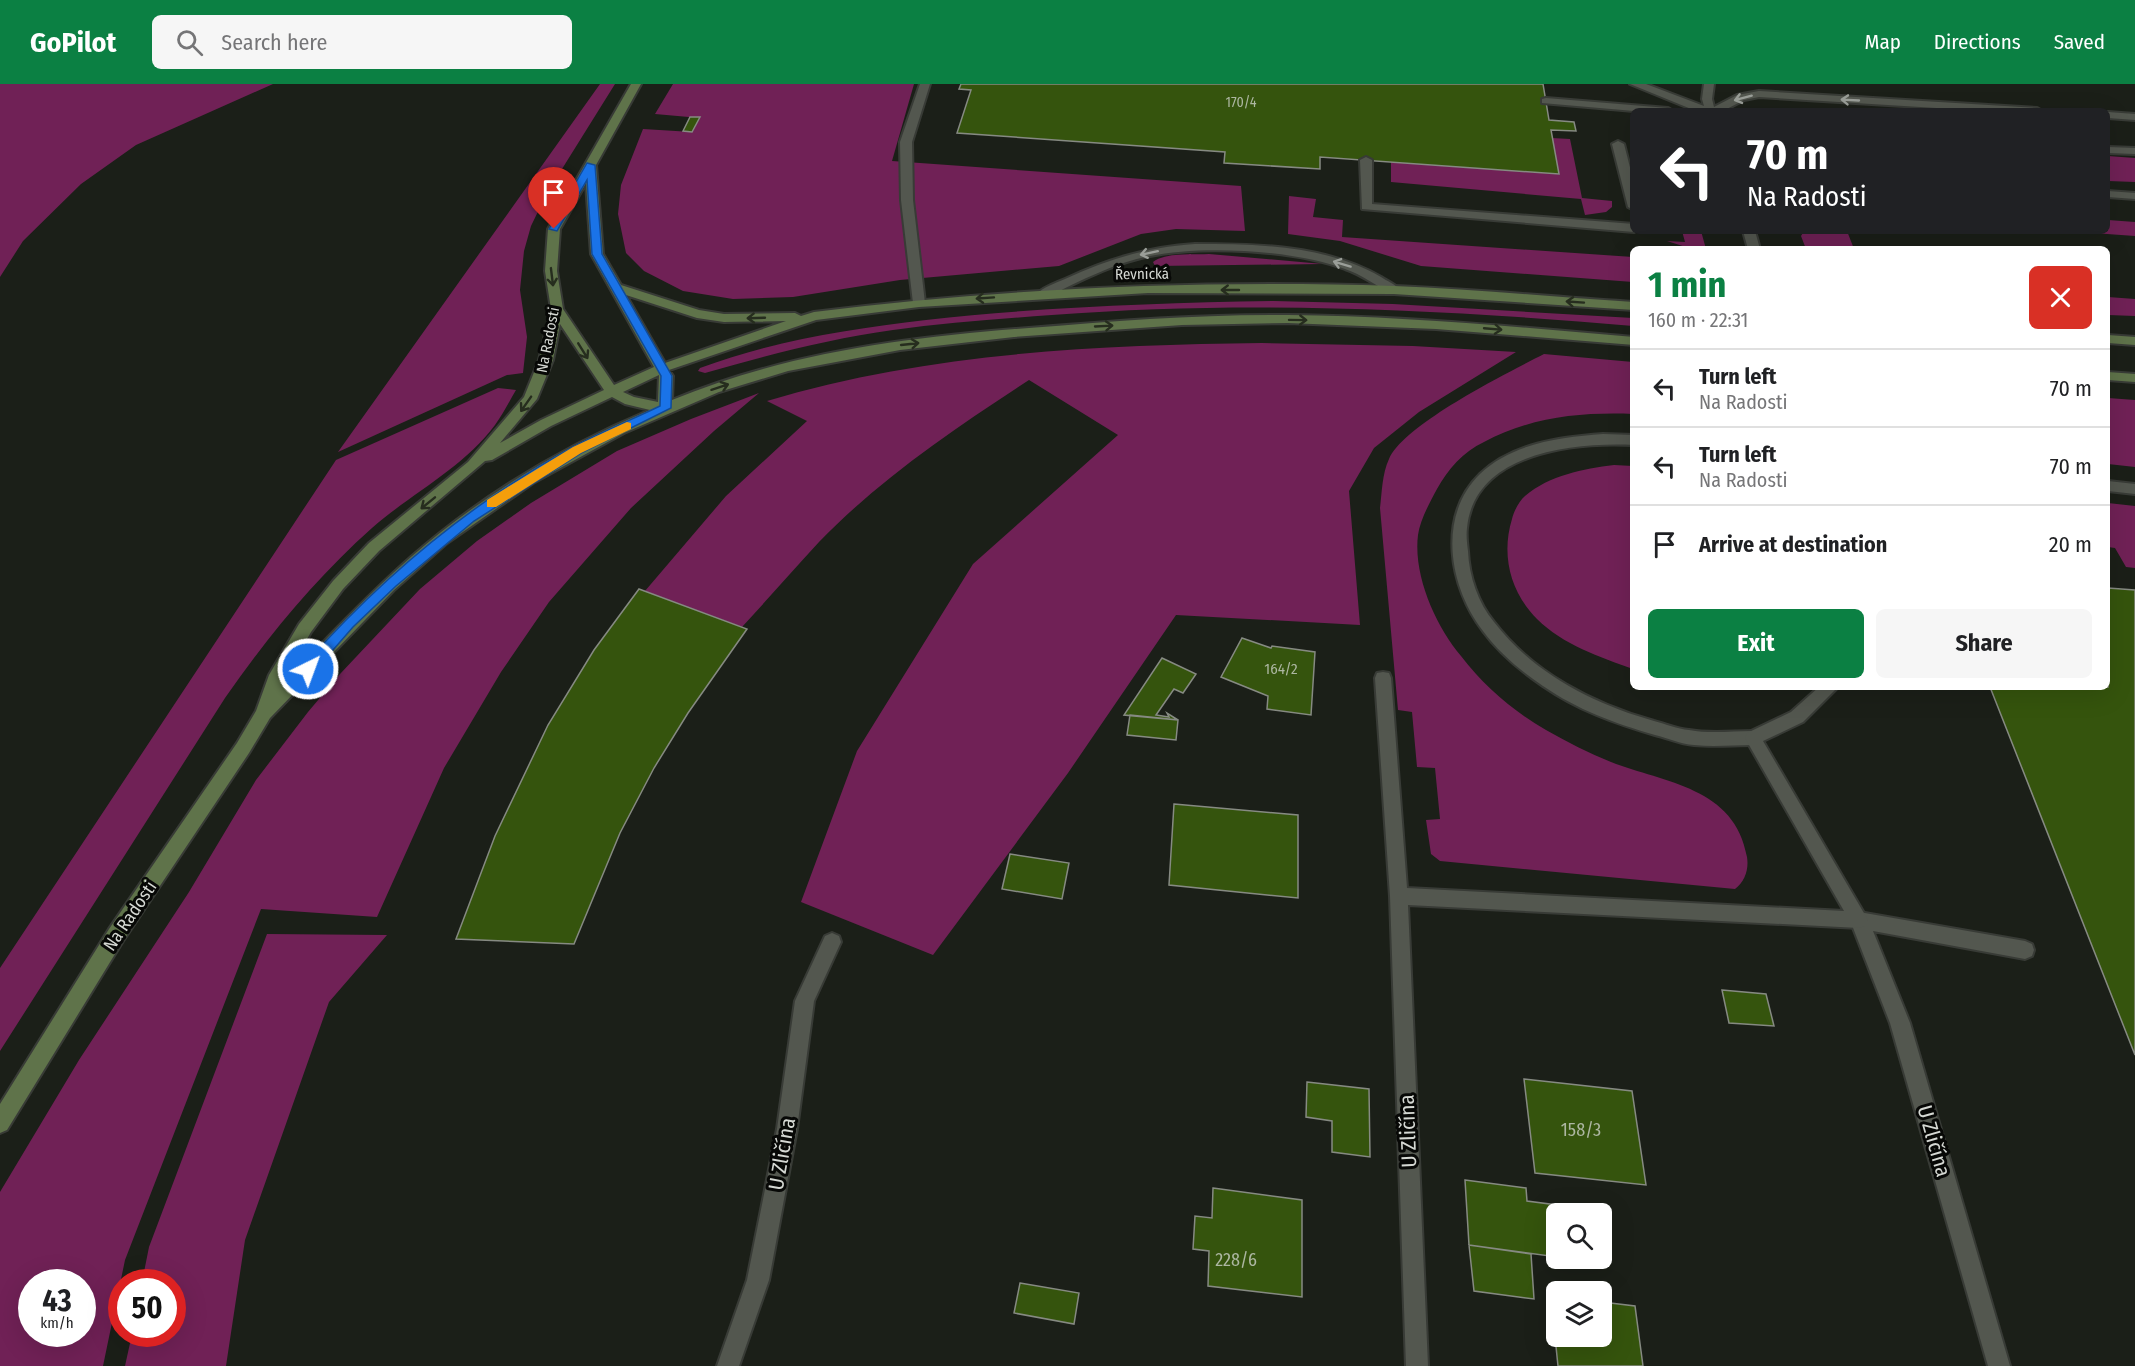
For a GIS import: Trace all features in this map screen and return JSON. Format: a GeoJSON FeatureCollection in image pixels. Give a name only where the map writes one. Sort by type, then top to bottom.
{"type":"FeatureCollection","features":[{"type":"Feature","properties":{"kind":"main road","name":"Na Radosti"},"geometry":{"type":"LineString","coordinates":[[473,466],[530,399],[546,360],[557,309],[551,271],[554,229],[636,84]]}},
{"type":"Feature","properties":{"kind":"main road"},"geometry":{"type":"LineString","coordinates":[[590,165],[597,254],[666,376],[668,385],[665,408]]}},
{"type":"Feature","properties":{"kind":"main road"},"geometry":{"type":"LineString","coordinates":[[618,288],[697,314],[724,318],[814,316]]}},
{"type":"Feature","properties":{"kind":"main road","name":"Řevnická"},"geometry":{"type":"LineString","coordinates":[[660,369],[814,316],[919,303],[1043,294],[1148,289],[1394,290],[1630,306]]}},
{"type":"Feature","properties":{"kind":"main road"},"geometry":{"type":"LineString","coordinates":[[557,309],[611,391],[630,401],[665,408],[716,388],[796,364],[888,346],[1093,326],[1240,319],[1384,322],[1630,341]]}},
{"type":"Feature","properties":{"kind":"main road"},"geometry":{"type":"LineString","coordinates":[[2110,339],[2135,341]]}},
{"type":"Feature","properties":{"kind":"main road","name":"Na Radosti"},"geometry":{"type":"LineString","coordinates":[[264,713],[275,680],[289,652],[338,585],[375,547],[473,466],[546,423],[660,369]]}},
{"type":"Feature","properties":{"kind":"main road"},"geometry":{"type":"LineString","coordinates":[[2110,376],[2135,378]]}},
{"type":"Feature","properties":{"kind":"main road","name":"Na Radosti"},"geometry":{"type":"LineString","coordinates":[[0,1123],[116,935],[264,713],[391,582],[469,518],[577,450],[665,408]]}},
{"type":"Feature","properties":{"kind":"street"},"geometry":{"type":"LineString","coordinates":[[919,303],[907,200],[906,142],[925,84]]}},
{"type":"Feature","properties":{"kind":"street"},"geometry":{"type":"LineString","coordinates":[[1635,84],[1698,108]]}},
{"type":"Feature","properties":{"kind":"street"},"geometry":{"type":"LineString","coordinates":[[1709,84],[1707,99],[1709,108]]}},
{"type":"Feature","properties":{"kind":"street"},"geometry":{"type":"LineString","coordinates":[[1721,108],[1741,97],[1759,94],[1988,108]]}},
{"type":"Feature","properties":{"kind":"street"},"geometry":{"type":"LineString","coordinates":[[1546,101],[1631,108]]}},
{"type":"Feature","properties":{"kind":"street"},"geometry":{"type":"LineString","coordinates":[[2110,115],[2135,117]]}},
{"type":"Feature","properties":{"kind":"street"},"geometry":{"type":"LineString","coordinates":[[1618,144],[1630,191]]}},
{"type":"Feature","properties":{"kind":"street"},"geometry":{"type":"LineString","coordinates":[[2110,150],[2135,151]]}},
{"type":"Feature","properties":{"kind":"street"},"geometry":{"type":"LineString","coordinates":[[1366,160],[1366,207],[1630,228]]}},
{"type":"Feature","properties":{"kind":"street"},"geometry":{"type":"LineString","coordinates":[[2110,194],[2135,196]]}},
{"type":"Feature","properties":{"kind":"street"},"geometry":{"type":"LineString","coordinates":[[1043,294],[1130,258],[1172,249],[1204,248],[1312,256],[1350,267],[1394,290]]}},
{"type":"Feature","properties":{"kind":"street"},"geometry":{"type":"LineString","coordinates":[[1630,440],[1578,440],[1543,447],[1512,458],[1486,476],[1473,490],[1464,506],[1459,525],[1458,545],[1464,577],[1474,603],[1488,626],[1503,644],[1536,672],[1592,705],[1619,718],[1692,738],[1753,738],[1797,717],[1827,690]]}},
{"type":"Feature","properties":{"kind":"street"},"geometry":{"type":"LineString","coordinates":[[2110,486],[2135,489]]}},
{"type":"Feature","properties":{"kind":"street","name":"U Zličína"},"geometry":{"type":"LineString","coordinates":[[1383,678],[1399,897],[1416,1366]]}},
{"type":"Feature","properties":{"kind":"street","name":"U Zličína"},"geometry":{"type":"LineString","coordinates":[[1753,738],[1859,920],[1900,1023],[1999,1366]]}},
{"type":"Feature","properties":{"kind":"street"},"geometry":{"type":"LineString","coordinates":[[1399,897],[1859,920],[2025,950]]}},
{"type":"Feature","properties":{"kind":"street","name":"U Zličína"},"geometry":{"type":"LineString","coordinates":[[728,1366],[758,1280],[787,1129],[805,1001],[832,942]]}},
{"type":"Feature","properties":{"kind":"shaded area"},"geometry":{"type":"Polygon","coordinates":[[[0,84],[273,84],[136,145],[81,184],[23,241],[0,277],[0,84]]]}},
{"type":"Feature","properties":{"kind":"shaded area"},"geometry":{"type":"Polygon","coordinates":[[[600,84],[615,84],[547,193],[531,226],[524,251],[520,290],[527,337],[523,373],[507,375],[338,452],[600,84]]]}},
{"type":"Feature","properties":{"kind":"shaded area"},"geometry":{"type":"Polygon","coordinates":[[[673,84],[914,84],[892,161],[1241,186],[1245,231],[1176,229],[1141,234],[1059,266],[900,280],[793,297],[733,299],[683,291],[644,271],[626,253],[618,214],[621,185],[643,129],[692,132],[700,118],[655,114],[673,84]]]}},
{"type":"Feature","properties":{"kind":"shaded area"},"geometry":{"type":"Polygon","coordinates":[[[1552,138],[1570,139],[1582,198],[1612,201],[1612,207],[1606,212],[1585,215],[1581,199],[1391,182],[1391,162],[1559,174],[1552,138]]]}},
{"type":"Feature","properties":{"kind":"shaded area"},"geometry":{"type":"Polygon","coordinates":[[[2110,156],[2135,158],[2135,182],[2110,181],[2110,156]]]}},
{"type":"Feature","properties":{"kind":"shaded area"},"geometry":{"type":"Polygon","coordinates":[[[1289,196],[1316,199],[1313,217],[1343,220],[1342,237],[1630,257],[1630,282],[1421,266],[1340,241],[1288,234],[1289,196]]]}},
{"type":"Feature","properties":{"kind":"shaded area"},"geometry":{"type":"Polygon","coordinates":[[[2110,220],[2135,222],[2135,236],[2107,234],[2110,234],[2110,220]]]}},
{"type":"Feature","properties":{"kind":"shaded area"},"geometry":{"type":"Polygon","coordinates":[[[1683,234],[1702,234],[1705,246],[1683,246],[1667,241],[1685,242],[1683,234]]]}},
{"type":"Feature","properties":{"kind":"shaded area"},"geometry":{"type":"Polygon","coordinates":[[[1802,234],[1848,234],[1853,246],[1805,246],[1802,234]]]}},
{"type":"Feature","properties":{"kind":"shaded area"},"geometry":{"type":"Polygon","coordinates":[[[1209,254],[1323,264],[1155,266],[1153,262],[1172,255],[1209,254]]]}},
{"type":"Feature","properties":{"kind":"shaded area"},"geometry":{"type":"Polygon","coordinates":[[[2110,297],[2135,299],[2135,316],[2110,315],[2110,297]]]}},
{"type":"Feature","properties":{"kind":"shaded area"},"geometry":{"type":"Polygon","coordinates":[[[1274,301],[1393,304],[1630,318],[1630,326],[1415,311],[1270,307],[1125,310],[893,330],[798,348],[705,373],[698,371],[700,368],[755,350],[868,327],[1013,312],[1274,301]]]}},
{"type":"Feature","properties":{"kind":"shaded area"},"geometry":{"type":"Polygon","coordinates":[[[1262,343],[1413,346],[1516,352],[1419,412],[1374,448],[1349,491],[1360,625],[1176,615],[1068,773],[933,955],[801,902],[857,751],[973,564],[1118,435],[1029,380],[946,435],[868,496],[819,542],[742,627],[645,591],[726,496],[807,421],[767,401],[888,372],[950,362],[1137,346],[1262,343]]]}},
{"type":"Feature","properties":{"kind":"shaded area"},"geometry":{"type":"Polygon","coordinates":[[[1544,354],[1630,362],[1630,414],[1576,415],[1538,422],[1502,434],[1476,446],[1463,456],[1441,482],[1419,529],[1417,551],[1419,567],[1428,600],[1443,630],[1470,667],[1489,688],[1522,715],[1595,755],[1695,791],[1713,802],[1728,816],[1740,834],[1747,857],[1747,871],[1744,879],[1735,889],[1440,861],[1431,854],[1426,820],[1440,819],[1435,768],[1417,767],[1412,712],[1398,710],[1380,508],[1383,483],[1389,459],[1399,445],[1415,430],[1459,400],[1544,354]]]}},
{"type":"Feature","properties":{"kind":"shaded area"},"geometry":{"type":"Polygon","coordinates":[[[498,388],[516,390],[498,421],[482,440],[453,467],[387,515],[351,547],[312,587],[258,652],[225,698],[0,1051],[0,968],[336,460],[498,388]]]}},
{"type":"Feature","properties":{"kind":"shaded area"},"geometry":{"type":"Polygon","coordinates":[[[759,393],[714,431],[631,508],[549,602],[501,672],[444,768],[377,917],[261,909],[123,1269],[108,1269],[108,1342],[103,1366],[0,1366],[0,1192],[79,1060],[189,892],[256,780],[340,674],[420,589],[477,541],[531,503],[617,451],[759,393]]]}},
{"type":"Feature","properties":{"kind":"shaded area"},"geometry":{"type":"Polygon","coordinates":[[[2110,398],[2135,400],[2135,467],[2110,464],[2110,398]]]}},
{"type":"Feature","properties":{"kind":"shaded area"},"geometry":{"type":"Polygon","coordinates":[[[1614,465],[1630,466],[1630,668],[1582,649],[1547,628],[1520,597],[1510,572],[1507,546],[1517,506],[1525,496],[1545,483],[1579,471],[1614,465]]]}},
{"type":"Feature","properties":{"kind":"shaded area"},"geometry":{"type":"Polygon","coordinates":[[[2110,503],[2135,506],[2135,568],[2126,567],[2115,548],[2110,547],[2110,503]]]}},
{"type":"Feature","properties":{"kind":"shaded area"},"geometry":{"type":"Polygon","coordinates":[[[267,934],[387,935],[329,1002],[245,1240],[226,1366],[125,1366],[129,1347],[186,1347],[186,1269],[145,1269],[149,1247],[267,934]]]}},
{"type":"Feature","properties":{"kind":"building"},"geometry":{"type":"Polygon","coordinates":[[[961,84],[1543,84],[1549,120],[1574,122],[1576,131],[1551,130],[1559,174],[1320,157],[1320,169],[1224,163],[1225,152],[957,133],[971,90],[959,89],[961,84]]]}},
{"type":"Feature","properties":{"kind":"building"},"geometry":{"type":"Polygon","coordinates":[[[690,117],[700,117],[692,132],[683,131],[690,117]]]}},
{"type":"Feature","properties":{"kind":"building"},"geometry":{"type":"Polygon","coordinates":[[[2110,588],[2135,590],[2135,1055],[1991,690],[2110,690],[2110,588]]]}},
{"type":"Feature","properties":{"kind":"building"},"geometry":{"type":"Polygon","coordinates":[[[639,589],[747,629],[688,713],[654,768],[620,833],[574,944],[456,939],[495,836],[548,725],[594,650],[639,589]]]}},
{"type":"Feature","properties":{"kind":"building"},"geometry":{"type":"Polygon","coordinates":[[[1242,638],[1271,648],[1272,646],[1315,652],[1311,715],[1267,709],[1268,696],[1221,677],[1242,638]]]}},
{"type":"Feature","properties":{"kind":"building"},"geometry":{"type":"Polygon","coordinates":[[[1162,658],[1196,674],[1183,693],[1174,689],[1156,715],[1169,717],[1167,713],[1178,720],[1124,715],[1162,658]]]}},
{"type":"Feature","properties":{"kind":"building"},"geometry":{"type":"Polygon","coordinates":[[[1130,715],[1178,720],[1176,740],[1127,735],[1130,715]]]}},
{"type":"Feature","properties":{"kind":"building"},"geometry":{"type":"Polygon","coordinates":[[[1174,804],[1298,815],[1298,898],[1169,885],[1174,804]]]}},
{"type":"Feature","properties":{"kind":"building"},"geometry":{"type":"Polygon","coordinates":[[[1010,854],[1069,863],[1062,899],[1002,889],[1010,854]]]}},
{"type":"Feature","properties":{"kind":"building"},"geometry":{"type":"Polygon","coordinates":[[[1722,990],[1766,994],[1774,1026],[1729,1023],[1722,990]]]}},
{"type":"Feature","properties":{"kind":"building"},"geometry":{"type":"Polygon","coordinates":[[[1524,1079],[1632,1091],[1646,1185],[1535,1173],[1524,1079]]]}},
{"type":"Feature","properties":{"kind":"building"},"geometry":{"type":"Polygon","coordinates":[[[1307,1082],[1369,1089],[1370,1157],[1332,1152],[1332,1121],[1306,1117],[1307,1082]]]}},
{"type":"Feature","properties":{"kind":"building"},"geometry":{"type":"Polygon","coordinates":[[[1465,1180],[1526,1188],[1527,1201],[1546,1204],[1546,1256],[1469,1245],[1465,1180]]]}},
{"type":"Feature","properties":{"kind":"building"},"geometry":{"type":"Polygon","coordinates":[[[1213,1188],[1302,1200],[1302,1297],[1208,1286],[1209,1251],[1193,1249],[1195,1216],[1212,1218],[1213,1188]]]}},
{"type":"Feature","properties":{"kind":"building"},"geometry":{"type":"Polygon","coordinates":[[[1469,1245],[1531,1254],[1534,1299],[1474,1291],[1469,1245]]]}},
{"type":"Feature","properties":{"kind":"building"},"geometry":{"type":"Polygon","coordinates":[[[1020,1283],[1079,1293],[1074,1324],[1014,1313],[1020,1283]]]}},
{"type":"Feature","properties":{"kind":"building"},"geometry":{"type":"Polygon","coordinates":[[[1612,1303],[1635,1306],[1643,1366],[1558,1366],[1556,1347],[1612,1347],[1612,1303]]]}},
{"type":"Feature","properties":{"kind":"slow traffic"},"geometry":{"type":"LineString","coordinates":[[492,503],[577,450],[627,426]]}},
{"type":"Feature","properties":{"kind":"route"},"geometry":{"type":"LineString","coordinates":[[308,669],[349,623],[391,582],[469,518],[577,450],[665,408],[668,385],[666,376],[597,254],[590,165],[554,229]]}}]}
